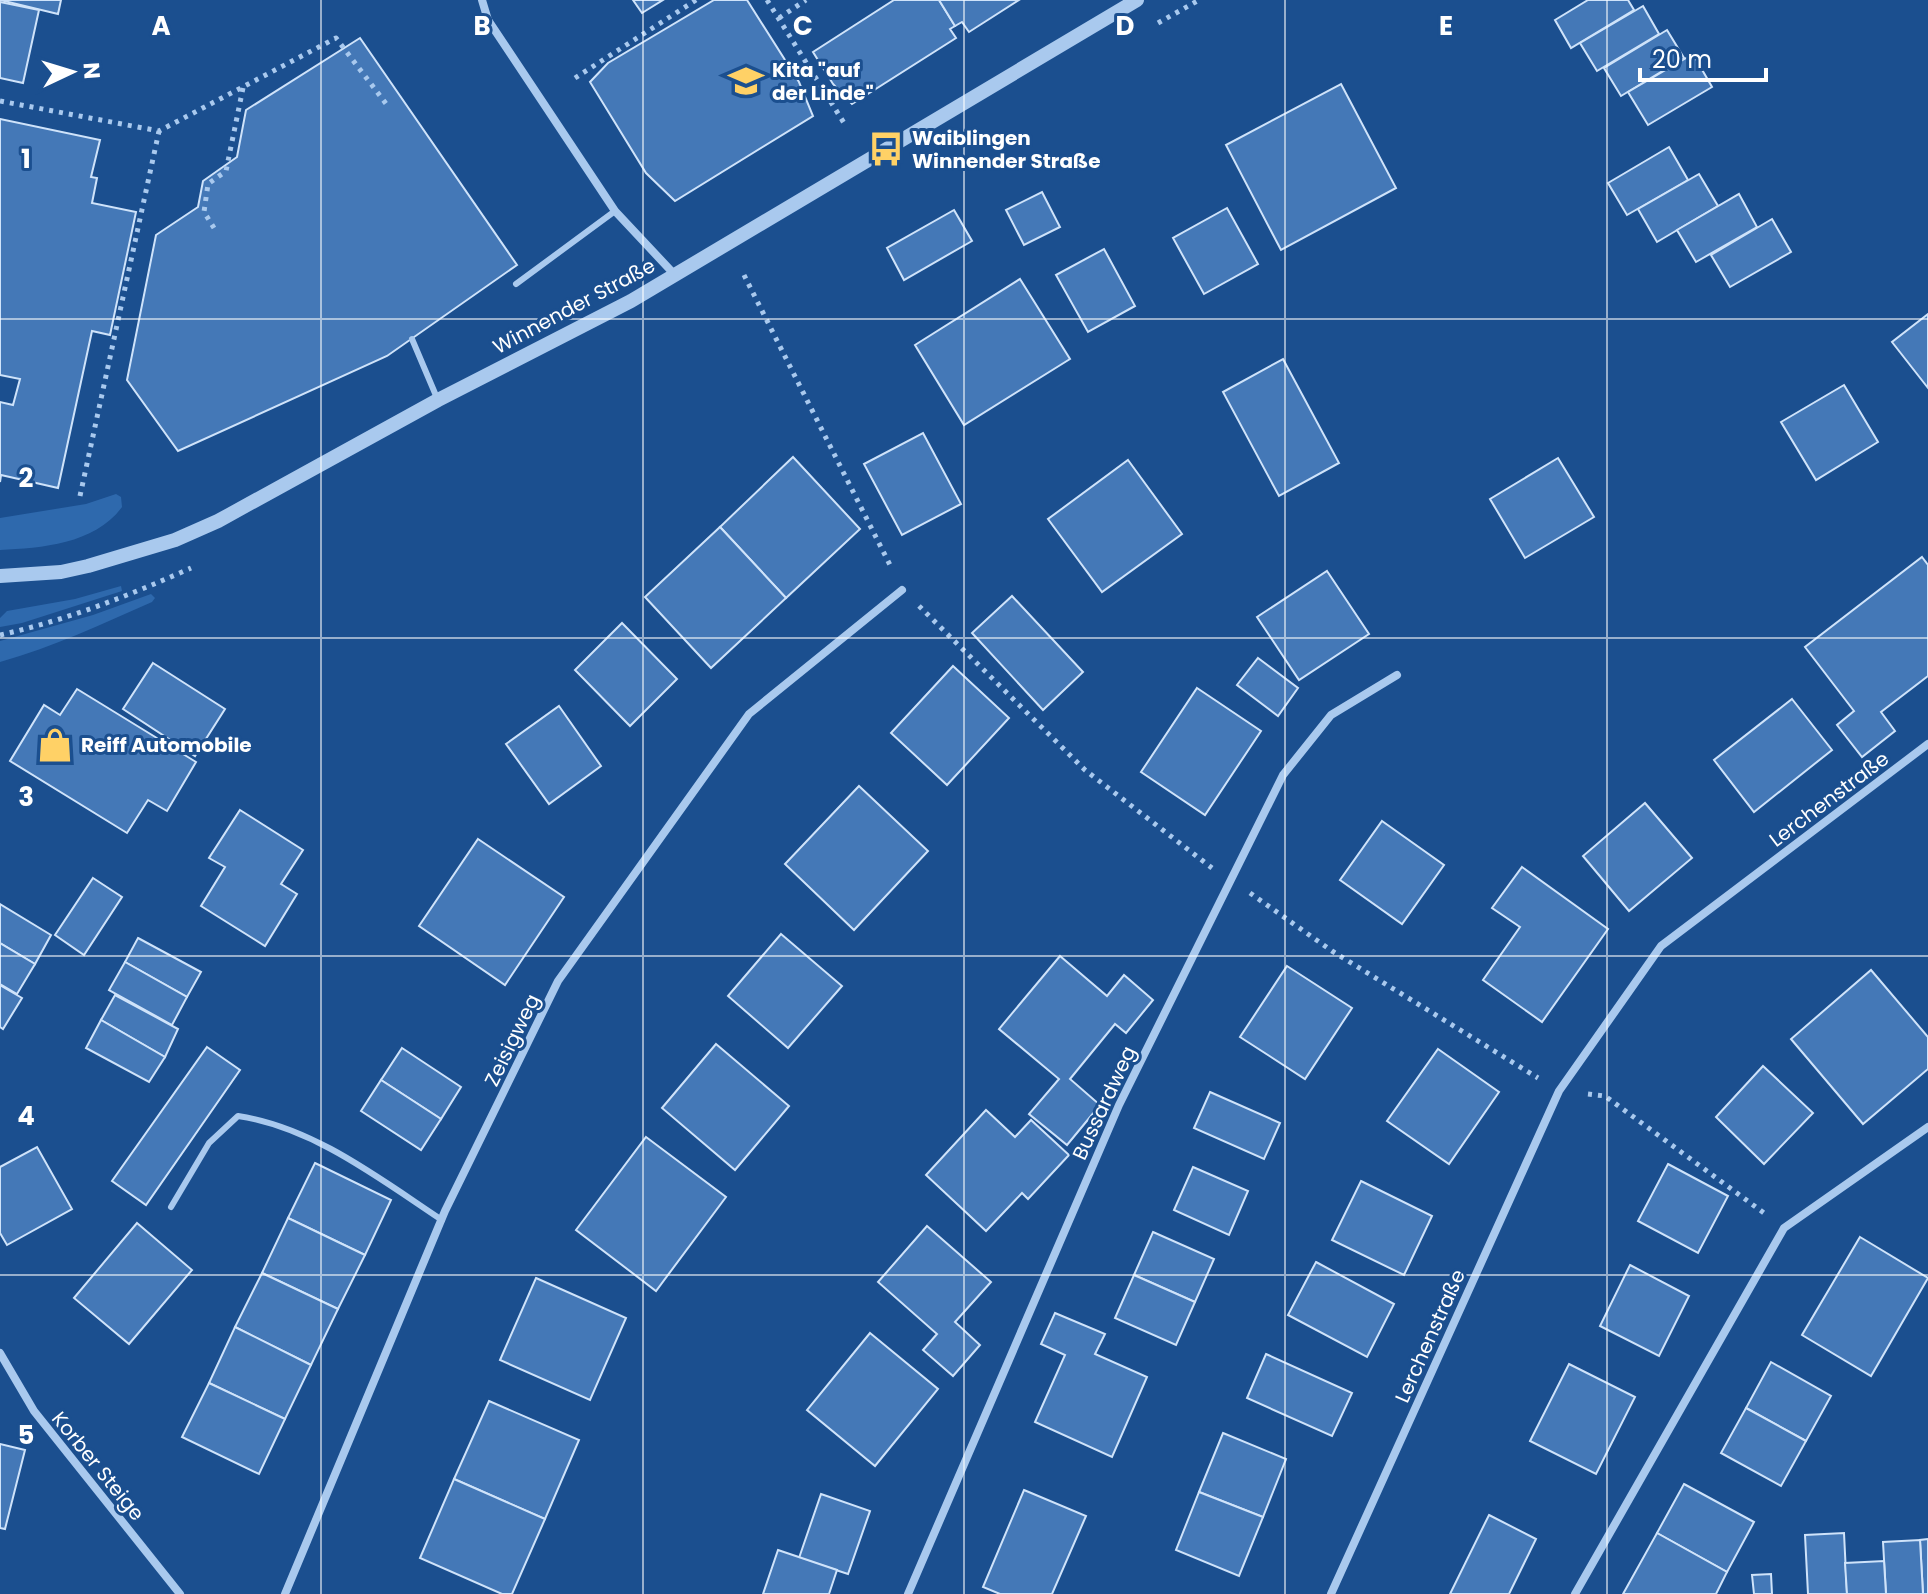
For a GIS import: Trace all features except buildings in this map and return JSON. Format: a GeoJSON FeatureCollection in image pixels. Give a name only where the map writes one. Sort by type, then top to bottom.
{"type":"FeatureCollection","features":[{"type":"Feature","properties":{"kind":"street"},"geometry":{"type":"LineString","coordinates":[[482,0],[488,20],[615,211],[675,275]]}},
{"type":"Feature","properties":{"kind":"street","name":"Winnender Straße"},"geometry":{"type":"LineString","coordinates":[[0,576],[61,572],[88,566],[175,540],[218,521],[438,400],[631,301],[1137,0]]}},
{"type":"Feature","properties":{"kind":"street","name":"Zeisigweg"},"geometry":{"type":"LineString","coordinates":[[285,1594],[442,1220],[558,981],[749,714],[902,590]]}},
{"type":"Feature","properties":{"kind":"street","name":"Bussardweg"},"geometry":{"type":"LineString","coordinates":[[908,1594],[1119,1105],[1283,775],[1331,715],[1397,675]]}},
{"type":"Feature","properties":{"kind":"street","name":"Lerchenstraße"},"geometry":{"type":"LineString","coordinates":[[1331,1594],[1559,1091],[1661,946],[1928,744]]}},
{"type":"Feature","properties":{"kind":"street"},"geometry":{"type":"LineString","coordinates":[[1575,1594],[1784,1228],[1928,1127]]}},
{"type":"Feature","properties":{"kind":"street","name":"Korber Steige"},"geometry":{"type":"LineString","coordinates":[[0,1353],[34,1411],[180,1594]]}},
{"type":"Feature","properties":{"kind":"lane"},"geometry":{"type":"LineString","coordinates":[[516,284],[615,211]]}},
{"type":"Feature","properties":{"kind":"lane"},"geometry":{"type":"LineString","coordinates":[[412,339],[438,400]]}},
{"type":"Feature","properties":{"kind":"lane"},"geometry":{"type":"LineString","coordinates":[[171,1207],[209,1143],[238,1116],[263,1120],[315,1141],[442,1220]]}},
{"type":"Feature","properties":{"kind":"path"},"geometry":{"type":"LineString","coordinates":[[575,78],[696,0]]}},
{"type":"Feature","properties":{"kind":"path"},"geometry":{"type":"LineString","coordinates":[[767,0],[844,123]]}},
{"type":"Feature","properties":{"kind":"path"},"geometry":{"type":"LineString","coordinates":[[779,18],[806,0]]}},
{"type":"Feature","properties":{"kind":"path"},"geometry":{"type":"LineString","coordinates":[[0,101],[159,131],[336,38],[387,105]]}},
{"type":"Feature","properties":{"kind":"path"},"geometry":{"type":"LineString","coordinates":[[214,228],[204,212],[208,184],[226,171],[243,87]]}},
{"type":"Feature","properties":{"kind":"path"},"geometry":{"type":"LineString","coordinates":[[80,496],[159,131]]}},
{"type":"Feature","properties":{"kind":"path"},"geometry":{"type":"LineString","coordinates":[[744,275],[902,590],[1085,770],[1206,864]]}},
{"type":"Feature","properties":{"kind":"path"},"geometry":{"type":"LineString","coordinates":[[1231,879],[1332,951],[1559,1091],[1605,1096],[1784,1228]]}},
{"type":"Feature","properties":{"kind":"shaded area"},"geometry":{"type":"Polygon","coordinates":[[[116,494],[121,497],[122,507],[111,519],[83,536],[33,548],[0,550],[0,518],[86,504],[116,494]]]}},
{"type":"Feature","properties":{"kind":"shaded area"},"geometry":{"type":"Polygon","coordinates":[[[121,586],[122,591],[0,627],[0,618],[7,611],[75,599],[121,586]]]}},
{"type":"Feature","properties":{"kind":"shaded area"},"geometry":{"type":"Polygon","coordinates":[[[151,594],[155,598],[152,602],[58,642],[0,662],[0,641],[93,615],[151,594]]]}},
{"type":"Feature","properties":{"kind":"place","name":"Kita \"auf der Linde\""},"geometry":{"type":"Point","coordinates":[746,81]}},
{"type":"Feature","properties":{"kind":"place","name":"Waiblingen Winnender Straße"},"geometry":{"type":"Point","coordinates":[886,149]}},
{"type":"Feature","properties":{"kind":"place","name":"Reiff Automobile"},"geometry":{"type":"Point","coordinates":[55,745]}}]}
